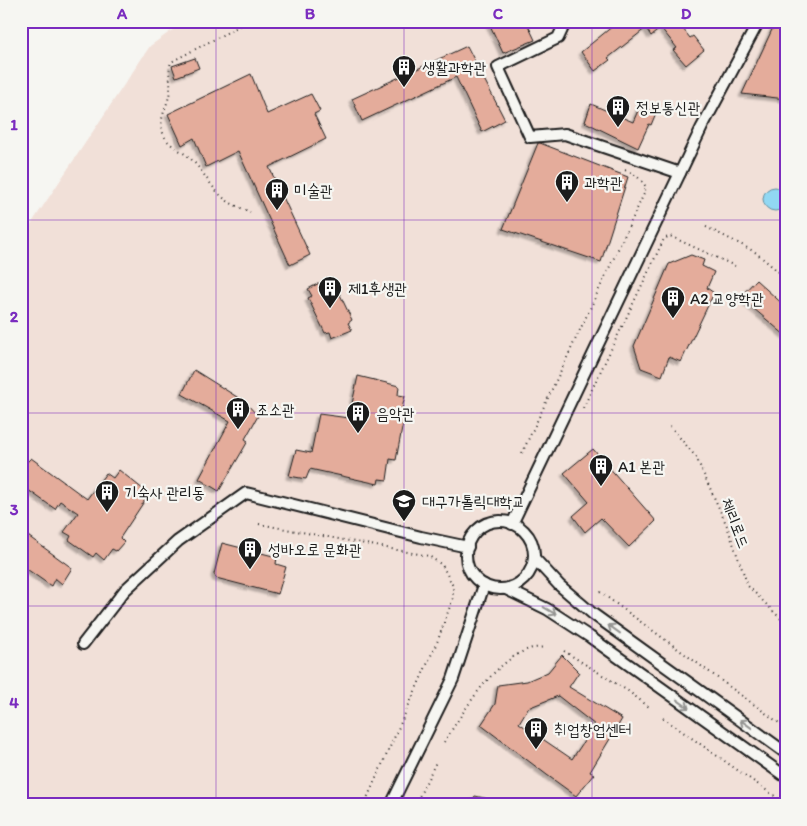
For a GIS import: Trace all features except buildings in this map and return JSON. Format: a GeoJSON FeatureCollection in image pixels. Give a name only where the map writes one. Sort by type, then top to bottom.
{"type":"FeatureCollection","features":[{"type":"Feature","properties":{"kind":"lane"},"geometry":{"type":"LineString","coordinates":[[566,21],[558,38],[498,67],[530,137],[565,134],[680,172]]}},
{"type":"Feature","properties":{"kind":"lane"},"geometry":{"type":"LineString","coordinates":[[512,524],[702,127],[759,21]]}},
{"type":"Feature","properties":{"kind":"lane"},"geometry":{"type":"LineString","coordinates":[[83,644],[125,590],[178,542],[246,493],[468,547]]}},
{"type":"Feature","properties":{"kind":"lane"},"geometry":{"type":"LineString","coordinates":[[501,522],[512,524],[524,531],[529,537],[534,558],[532,569],[525,579],[517,585],[506,589],[495,589],[484,585],[476,579],[468,567],[466,556],[468,547],[474,534],[482,527],[491,523],[501,522]]}},
{"type":"Feature","properties":{"kind":"lane"},"geometry":{"type":"LineString","coordinates":[[534,558],[559,586],[593,614],[786,753]]}},
{"type":"Feature","properties":{"kind":"lane"},"geometry":{"type":"LineString","coordinates":[[391,805],[453,679],[484,585]]}},
{"type":"Feature","properties":{"kind":"lane"},"geometry":{"type":"LineString","coordinates":[[506,589],[547,608],[590,637],[786,778]]}},
{"type":"Feature","properties":{"kind":"path"},"geometry":{"type":"LineString","coordinates":[[249,21],[171,62],[168,71],[169,98],[161,124],[170,144],[190,158],[216,191],[229,202],[250,212]]}},
{"type":"Feature","properties":{"kind":"path"},"geometry":{"type":"LineString","coordinates":[[522,453],[644,194],[646,187],[641,179],[625,170]]}},
{"type":"Feature","properties":{"kind":"path"},"geometry":{"type":"LineString","coordinates":[[706,227],[755,252],[786,278]]}},
{"type":"Feature","properties":{"kind":"path"},"geometry":{"type":"LineString","coordinates":[[583,408],[664,239],[670,236],[735,266]]}},
{"type":"Feature","properties":{"kind":"path","name":"체리로드"},"geometry":{"type":"LineString","coordinates":[[670,426],[696,457],[727,526],[748,586],[786,624]]}},
{"type":"Feature","properties":{"kind":"path"},"geometry":{"type":"LineString","coordinates":[[786,459],[786,466]]}},
{"type":"Feature","properties":{"kind":"path"},"geometry":{"type":"LineString","coordinates":[[259,524],[429,556],[442,565],[453,586],[453,598],[438,640],[364,805]]}},
{"type":"Feature","properties":{"kind":"path"},"geometry":{"type":"LineString","coordinates":[[600,592],[786,728]]}},
{"type":"Feature","properties":{"kind":"path"},"geometry":{"type":"LineString","coordinates":[[444,742],[481,689],[498,669],[516,655],[532,648],[545,647]]}},
{"type":"Feature","properties":{"kind":"path"},"geometry":{"type":"LineString","coordinates":[[564,651],[628,691],[649,707]]}},
{"type":"Feature","properties":{"kind":"path"},"geometry":{"type":"LineString","coordinates":[[663,718],[786,804]]}},
{"type":"Feature","properties":{"kind":"path"},"geometry":{"type":"LineString","coordinates":[[415,805],[436,762]]}},
{"type":"Feature","properties":{"kind":"shaded area","name":"대구가톨릭대학교"},"geometry":{"type":"Polygon","coordinates":[[[185,21],[786,21],[786,805],[21,805],[21,239],[150,46],[185,21]]]}},
{"type":"Feature","properties":{"kind":"water"},"geometry":{"type":"Polygon","coordinates":[[[775,187],[783,191],[787,199],[783,207],[775,211],[767,207],[763,199],[767,191],[775,187]]]}},
{"type":"Feature","properties":{"kind":"place","name":"생활과학관"},"geometry":{"type":"Point","coordinates":[404,88]}},
{"type":"Feature","properties":{"kind":"place","name":"정보통신관"},"geometry":{"type":"Point","coordinates":[618,128]}},
{"type":"Feature","properties":{"kind":"place","name":"과학관"},"geometry":{"type":"Point","coordinates":[567,203]}},
{"type":"Feature","properties":{"kind":"place","name":"미술관"},"geometry":{"type":"Point","coordinates":[277,211]}},
{"type":"Feature","properties":{"kind":"place","name":"제1후생관"},"geometry":{"type":"Point","coordinates":[330,309]}},
{"type":"Feature","properties":{"kind":"place","name":"A2 교양학관"},"geometry":{"type":"Point","coordinates":[673,319]}},
{"type":"Feature","properties":{"kind":"place","name":"조소관"},"geometry":{"type":"Point","coordinates":[238,430]}},
{"type":"Feature","properties":{"kind":"place","name":"음악관"},"geometry":{"type":"Point","coordinates":[358,434]}},
{"type":"Feature","properties":{"kind":"place","name":"A1 본관"},"geometry":{"type":"Point","coordinates":[601,487]}},
{"type":"Feature","properties":{"kind":"place","name":"기숙사 관리동"},"geometry":{"type":"Point","coordinates":[107,513]}},
{"type":"Feature","properties":{"kind":"place","name":"대구가톨릭대학교"},"geometry":{"type":"Point","coordinates":[404,522]}},
{"type":"Feature","properties":{"kind":"place","name":"성바오로 문화관"},"geometry":{"type":"Point","coordinates":[250,570]}},
{"type":"Feature","properties":{"kind":"place","name":"취업창업센터"},"geometry":{"type":"Point","coordinates":[536,750]}}]}
